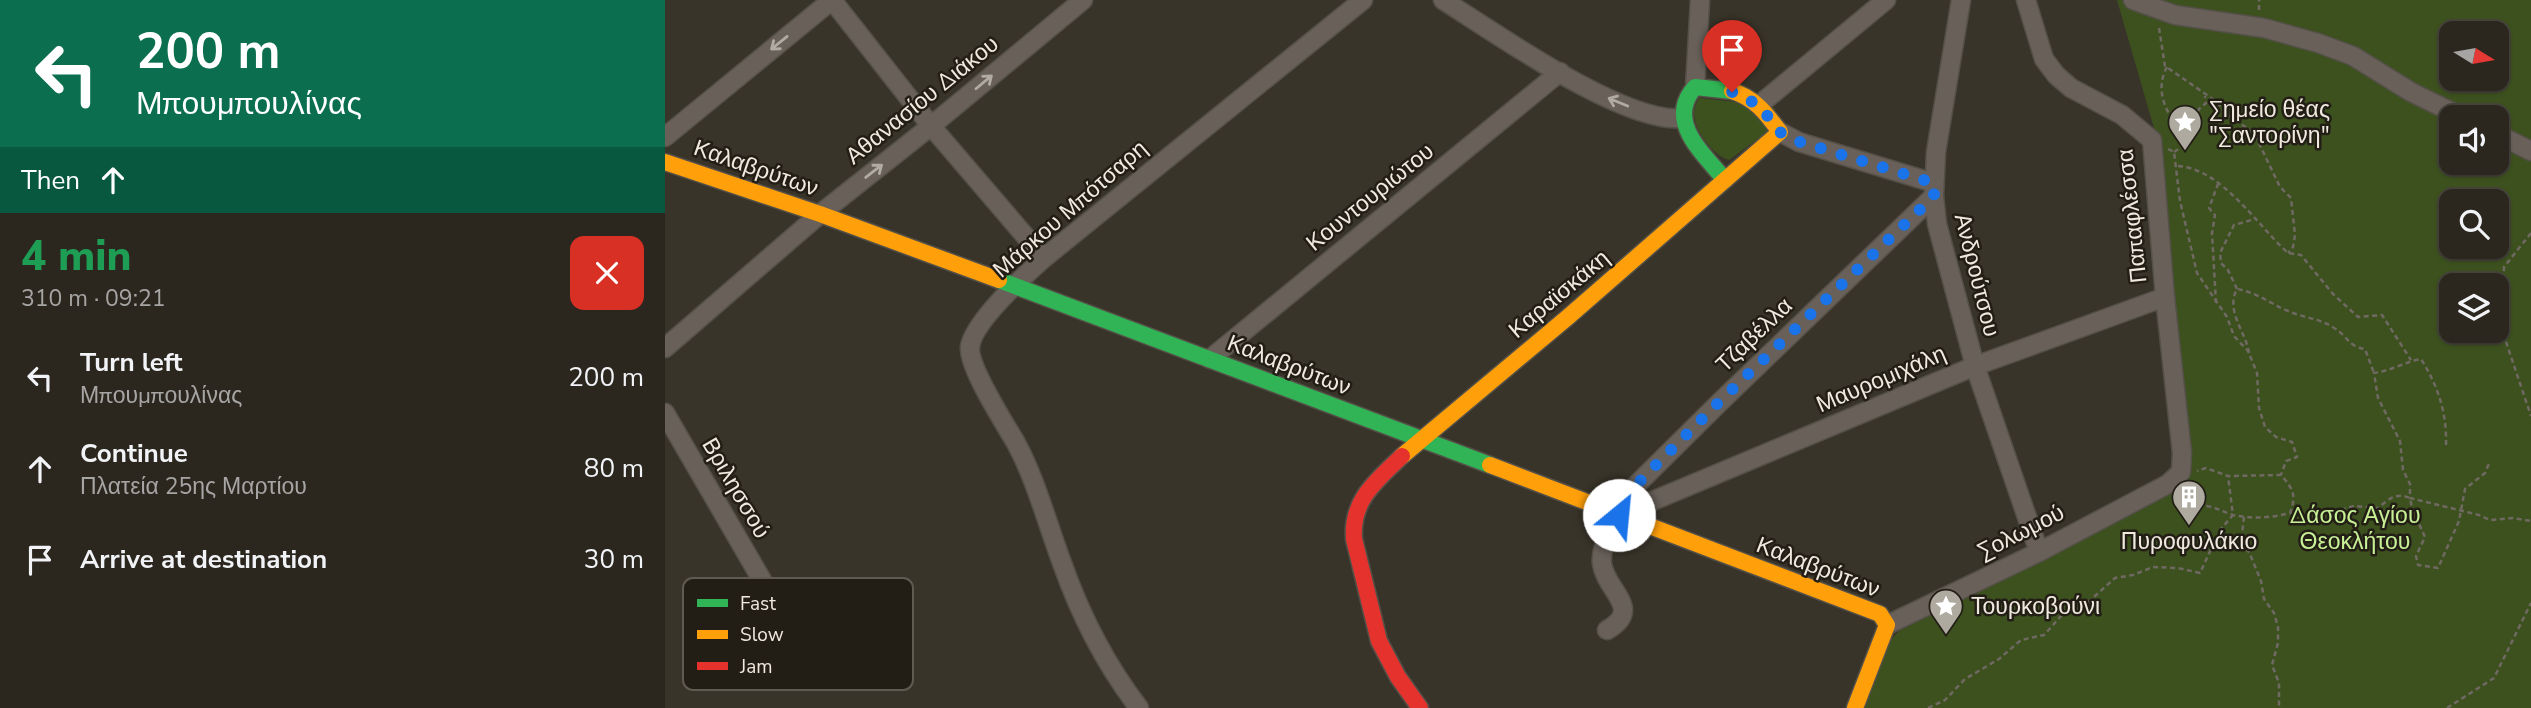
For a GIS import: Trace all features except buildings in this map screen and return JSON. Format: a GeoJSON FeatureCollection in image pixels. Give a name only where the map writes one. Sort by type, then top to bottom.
{"type":"FeatureCollection","features":[{"type":"Feature","properties":{"kind":"street"},"geometry":{"type":"LineString","coordinates":[[665,136],[832,0],[931,126],[1044,258]]}},
{"type":"Feature","properties":{"kind":"street","name":"Αθανασίου Διάκου"},"geometry":{"type":"LineString","coordinates":[[665,348],[820,214],[1083,0]]}},
{"type":"Feature","properties":{"kind":"street","name":"Μάρκου Μπότσαρη"},"geometry":{"type":"LineString","coordinates":[[1139,708],[1102,652],[1063,567],[1025,461],[970,356],[970,345],[977,331],[1014,286],[1044,258],[1363,0]]}},
{"type":"Feature","properties":{"kind":"street"},"geometry":{"type":"LineString","coordinates":[[1443,0],[1602,96],[1660,118],[1683,118]]}},
{"type":"Feature","properties":{"kind":"street"},"geometry":{"type":"LineString","coordinates":[[1700,0],[1695,87],[1684,102],[1683,118],[1689,135],[1725,180]]}},
{"type":"Feature","properties":{"kind":"street"},"geometry":{"type":"LineString","coordinates":[[1759,105],[1886,0]]}},
{"type":"Feature","properties":{"kind":"street","name":"Ανδρούτσου"},"geometry":{"type":"LineString","coordinates":[[1961,0],[1936,152],[1934,190],[1937,224],[1975,366],[2039,552]]}},
{"type":"Feature","properties":{"kind":"street","name":"Παπαφλέσσα"},"geometry":{"type":"LineString","coordinates":[[2026,0],[2044,60],[2056,75],[2071,89],[2122,115],[2152,140],[2165,298],[2182,453],[2181,472],[2174,479]]}},
{"type":"Feature","properties":{"kind":"street"},"geometry":{"type":"LineString","coordinates":[[2133,0],[2164,12],[2264,28],[2318,43],[2353,56],[2411,92],[2439,106]]}},
{"type":"Feature","properties":{"kind":"street","name":"Κουντουριώτου"},"geometry":{"type":"LineString","coordinates":[[1210,359],[1560,72]]}},
{"type":"Feature","properties":{"kind":"street"},"geometry":{"type":"LineString","coordinates":[[1695,87],[1720,89],[1745,97],[1759,105],[1780,132],[1800,142],[1934,190]]}},
{"type":"Feature","properties":{"kind":"street","name":"Καραϊσκάκη"},"geometry":{"type":"LineString","coordinates":[[1420,708],[1398,677],[1379,641],[1362,577],[1353,525],[1357,507],[1376,481],[1419,440],[1568,317],[1780,132]]}},
{"type":"Feature","properties":{"kind":"street"},"geometry":{"type":"LineString","coordinates":[[2509,140],[2531,151]]}},
{"type":"Feature","properties":{"kind":"street","name":"Καλαβρύτων"},"geometry":{"type":"LineString","coordinates":[[665,162],[820,214],[1210,359],[1880,614],[1887,625]]}},
{"type":"Feature","properties":{"kind":"street","name":"Τζαβέλλα"},"geometry":{"type":"LineString","coordinates":[[1607,630],[1617,625],[1623,617],[1623,606],[1606,576],[1602,556],[1619,515],[1620,501],[1934,190]]}},
{"type":"Feature","properties":{"kind":"street","name":"Μαυρομιχάλη"},"geometry":{"type":"LineString","coordinates":[[1619,515],[1975,366],[2165,298]]}},
{"type":"Feature","properties":{"kind":"street","name":"Βριλησσού"},"geometry":{"type":"LineString","coordinates":[[665,413],[760,578]]}},
{"type":"Feature","properties":{"kind":"street","name":"Σολωμού"},"geometry":{"type":"LineString","coordinates":[[1887,625],[2039,552],[2174,479]]}},
{"type":"Feature","properties":{"kind":"street"},"geometry":{"type":"LineString","coordinates":[[1855,708],[1887,625]]}},
{"type":"Feature","properties":{"kind":"path"},"geometry":{"type":"LineString","coordinates":[[2164,12],[2159,29],[2167,67],[2162,80],[2162,100],[2172,120],[2190,136]]}},
{"type":"Feature","properties":{"kind":"path"},"geometry":{"type":"LineString","coordinates":[[2167,67],[2254,133],[2280,187],[2291,198],[2295,235],[2293,247],[2288,253]]}},
{"type":"Feature","properties":{"kind":"path"},"geometry":{"type":"LineString","coordinates":[[2205,95],[2206,103],[2199,109],[2195,120],[2190,122],[2187,143],[2174,152],[2178,166],[2180,201],[2197,273],[2227,317],[2234,336],[2250,356]]}},
{"type":"Feature","properties":{"kind":"path"},"geometry":{"type":"LineString","coordinates":[[2178,166],[2192,167],[2218,184],[2288,253],[2301,255],[2326,287],[2358,317],[2382,315],[2411,361]]}},
{"type":"Feature","properties":{"kind":"path"},"geometry":{"type":"LineString","coordinates":[[2216,303],[2212,233],[2215,215],[2209,208],[2218,184]]}},
{"type":"Feature","properties":{"kind":"path"},"geometry":{"type":"LineString","coordinates":[[2237,289],[2228,270],[2221,263],[2220,253],[2234,225],[2256,219]]}},
{"type":"Feature","properties":{"kind":"path"},"geometry":{"type":"LineString","coordinates":[[2531,233],[2504,267],[2501,327],[2531,416]]}},
{"type":"Feature","properties":{"kind":"path"},"geometry":{"type":"LineString","coordinates":[[2237,289],[2233,306],[2257,373],[2259,408],[2265,426],[2276,437],[2292,442],[2297,457],[2286,461],[2281,475]]}},
{"type":"Feature","properties":{"kind":"path"},"geometry":{"type":"LineString","coordinates":[[2237,289],[2253,292],[2288,312],[2319,320],[2337,329],[2353,347],[2365,349],[2374,373],[2378,398],[2400,441],[2403,470],[2410,484],[2412,508],[2425,537],[2416,556],[2418,565],[2438,568],[2461,512],[2465,489],[2485,473],[2490,461]]}},
{"type":"Feature","properties":{"kind":"path"},"geometry":{"type":"LineString","coordinates":[[2374,373],[2421,359],[2436,383],[2447,422],[2446,445]]}},
{"type":"Feature","properties":{"kind":"path"},"geometry":{"type":"LineString","coordinates":[[2174,479],[2206,468],[2228,476],[2281,475]]}},
{"type":"Feature","properties":{"kind":"path"},"geometry":{"type":"LineString","coordinates":[[2281,475],[2293,489],[2295,499],[2290,513]]}},
{"type":"Feature","properties":{"kind":"path"},"geometry":{"type":"LineString","coordinates":[[1928,708],[1945,700],[1965,678],[1999,659],[2021,640],[2044,635],[2061,616],[2085,605],[2115,578],[2153,568],[2178,568],[2200,573],[2220,530],[2233,514],[2228,476]]}},
{"type":"Feature","properties":{"kind":"path"},"geometry":{"type":"LineString","coordinates":[[2154,492],[2188,507],[2206,506],[2244,516],[2278,516],[2314,510],[2337,511],[2354,506],[2378,508],[2391,497],[2402,495],[2490,520],[2512,518],[2531,521]]}},
{"type":"Feature","properties":{"kind":"path"},"geometry":{"type":"LineString","coordinates":[[2244,516],[2241,544],[2249,552],[2261,581],[2264,599],[2274,613],[2278,627],[2278,643],[2272,665],[2279,683],[2279,708]]}},
{"type":"Feature","properties":{"kind":"path"},"geometry":{"type":"LineString","coordinates":[[2447,708],[2494,678],[2531,603]]}},
{"type":"Feature","properties":{"kind":"green space","name":"Δάσος Αγίου Θεοκλήτου"},"geometry":{"type":"Polygon","coordinates":[[[2117,0],[2531,0],[2531,708],[1863,708],[1887,644],[1899,631],[2083,540],[2184,486],[2158,142],[2117,0]]]}},
{"type":"Feature","properties":{"kind":"green space"},"geometry":{"type":"Polygon","coordinates":[[[1699,98],[1745,103],[1770,130],[1729,160],[1710,147],[1696,125],[1694,110],[1699,98]]]}},
{"type":"Feature","properties":{"kind":"traffic: fast"},"geometry":{"type":"LineString","coordinates":[[1725,180],[1690,136],[1684,112],[1695,87],[1732,91]]}},
{"type":"Feature","properties":{"kind":"traffic: fast"},"geometry":{"type":"LineString","coordinates":[[999,280],[1490,465]]}},
{"type":"Feature","properties":{"kind":"traffic: slow"},"geometry":{"type":"LineString","coordinates":[[1402,456],[1568,317],[1780,132],[1754,102],[1732,91]]}},
{"type":"Feature","properties":{"kind":"traffic: slow"},"geometry":{"type":"LineString","coordinates":[[665,162],[820,214],[999,280]]}},
{"type":"Feature","properties":{"kind":"traffic: slow"},"geometry":{"type":"LineString","coordinates":[[1490,465],[1880,614],[1887,625],[1855,708]]}},
{"type":"Feature","properties":{"kind":"traffic: jam"},"geometry":{"type":"LineString","coordinates":[[1402,456],[1375,483],[1361,502],[1354,525],[1354,539],[1379,641],[1398,677],[1420,708]]}},
{"type":"Feature","properties":{"kind":"place","name":"Σημείο θέας \"Σαντορίνη\""},"geometry":{"type":"Point","coordinates":[2185,152]}},
{"type":"Feature","properties":{"kind":"place","name":"Πυροφυλάκιο"},"geometry":{"type":"Point","coordinates":[2189,527]}},
{"type":"Feature","properties":{"kind":"place","name":"Τουρκοβούνι"},"geometry":{"type":"Point","coordinates":[1946,636]}},
{"type":"Feature","properties":{"kind":"route"},"geometry":{"type":"LineString","coordinates":[[1619,515],[1620,501],[1934,196],[1934,183],[1800,142],[1780,132],[1759,105],[1732,92]]}}]}
